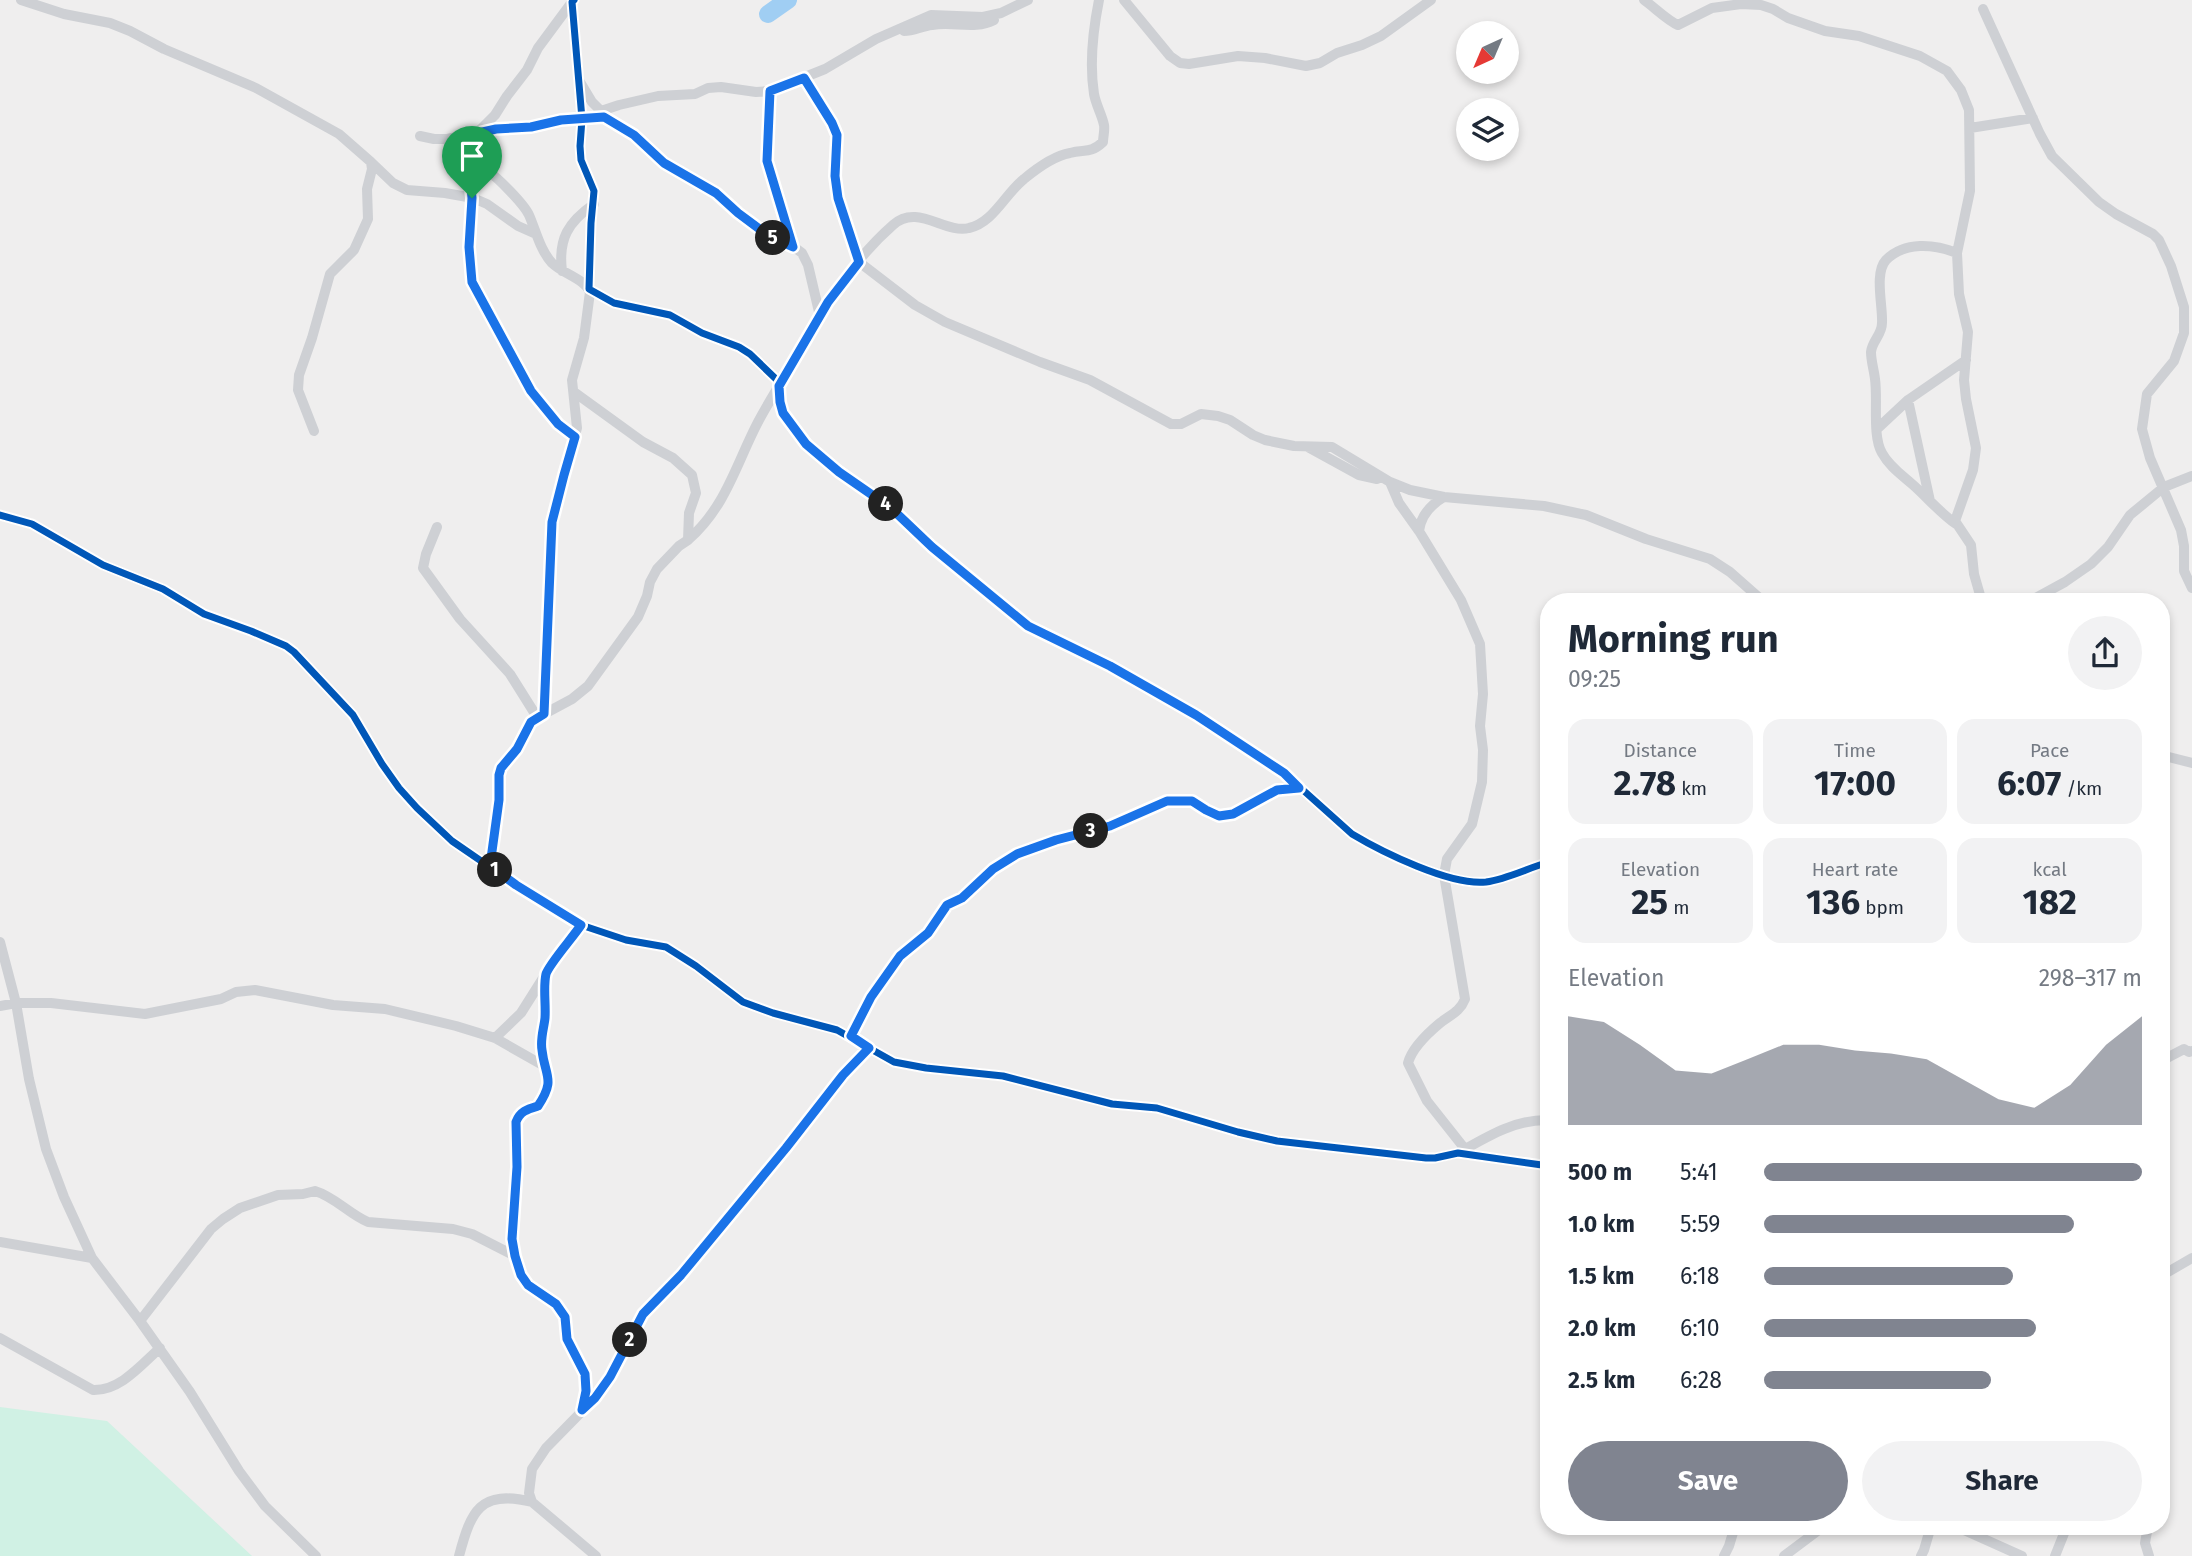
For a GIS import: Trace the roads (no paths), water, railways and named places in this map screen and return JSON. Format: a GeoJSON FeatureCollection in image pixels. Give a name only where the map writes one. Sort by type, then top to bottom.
{"type":"FeatureCollection","features":[{"type":"Feature","properties":{"kind":"street"},"geometry":{"type":"LineString","coordinates":[[21,0],[64,14],[110,23],[256,88],[339,134],[393,183],[407,190],[472,198],[487,204],[518,226],[536,234]]}},
{"type":"Feature","properties":{"kind":"street"},"geometry":{"type":"LineString","coordinates":[[420,136],[447,139],[496,129],[531,127],[602,114],[602,111],[619,105],[658,96],[695,94],[708,88],[770,91],[825,69],[876,39],[899,30],[912,31],[934,24],[983,24],[1028,0]]}},
{"type":"Feature","properties":{"kind":"street"},"geometry":{"type":"LineString","coordinates":[[490,866],[501,768],[522,741],[531,722],[572,699],[588,686],[638,617],[657,569],[702,528],[715,512],[757,424],[835,292],[859,262],[902,218],[925,219],[962,230],[976,227],[987,219],[1022,180],[1040,167],[1069,153],[1094,150],[1103,142],[1104,125],[1093,90],[1092,58],[1099,0]]}},
{"type":"Feature","properties":{"kind":"street"},"geometry":{"type":"LineString","coordinates":[[1124,0],[1170,56],[1180,63],[1238,56],[1306,66],[1320,63],[1337,52],[1381,36],[1431,0]]}},
{"type":"Feature","properties":{"kind":"street"},"geometry":{"type":"LineString","coordinates":[[1644,0],[1678,25],[1712,8],[1753,4],[1773,9],[1788,18],[1825,31],[1859,36],[1920,56],[1947,71],[1954,80],[1969,110],[1970,191],[1957,253],[1959,295],[1968,332],[1964,380],[1976,448],[1973,470],[1955,517],[1956,524]]}},
{"type":"Feature","properties":{"kind":"street"},"geometry":{"type":"LineString","coordinates":[[540,715],[552,522],[577,428],[572,380],[584,338],[594,204],[592,182],[581,160],[582,118],[573,1]]}},
{"type":"Feature","properties":{"kind":"street"},"geometry":{"type":"LineString","coordinates":[[573,1],[538,48],[527,70],[495,115],[470,140],[467,147],[472,198],[469,247],[472,282],[531,391],[558,424],[575,437]]}},
{"type":"Feature","properties":{"kind":"street"},"geometry":{"type":"LineString","coordinates":[[1983,9],[2052,156],[2081,186],[2111,211],[2159,240],[2180,290],[2186,318],[2182,342],[2174,361],[2147,394],[2142,420],[2144,440],[2150,458],[2181,530],[2185,546],[2185,572],[2192,588]]}},
{"type":"Feature","properties":{"kind":"street"},"geometry":{"type":"LineString","coordinates":[[804,78],[837,135],[835,176],[838,198],[859,262],[915,305],[946,322],[1090,380],[1171,424],[1181,424],[1201,414],[1218,416],[1265,440],[1308,447],[1332,447],[1387,481],[1410,490],[1444,497],[1544,506],[1586,515],[1646,539],[1710,559],[1754,593]]}},
{"type":"Feature","properties":{"kind":"street"},"geometry":{"type":"LineString","coordinates":[[579,80],[602,114],[634,135],[664,163],[716,193],[769,236],[802,253],[808,265],[820,316]]}},
{"type":"Feature","properties":{"kind":"street"},"geometry":{"type":"LineString","coordinates":[[770,91],[767,161],[793,247]]}},
{"type":"Feature","properties":{"kind":"street"},"geometry":{"type":"LineString","coordinates":[[1969,128],[2033,118]]}},
{"type":"Feature","properties":{"kind":"street"},"geometry":{"type":"LineString","coordinates":[[314,431],[298,390],[299,375],[330,274],[354,250],[368,219],[368,189],[372,169],[370,162]]}},
{"type":"Feature","properties":{"kind":"street"},"geometry":{"type":"LineString","coordinates":[[468,163],[488,171],[519,201],[549,259],[562,271],[614,303],[670,315],[715,340],[739,346],[773,374],[779,386],[783,413],[815,453],[891,508],[932,547],[1028,626],[1110,666],[1196,715],[1284,773],[1352,834],[1430,872],[1466,881],[1483,882],[1540,865]]}},
{"type":"Feature","properties":{"kind":"street"},"geometry":{"type":"LineString","coordinates":[[562,271],[561,250],[565,235],[577,218],[594,204]]}},
{"type":"Feature","properties":{"kind":"street"},"geometry":{"type":"LineString","coordinates":[[1957,253],[1940,247],[1919,245],[1892,256],[1883,265],[1880,279],[1882,326],[1880,337],[1873,344],[1871,352],[1881,452],[1894,468],[1956,524],[1971,545],[1979,593]]}},
{"type":"Feature","properties":{"kind":"street"},"geometry":{"type":"LineString","coordinates":[[1878,428],[1908,400],[1966,360]]}},
{"type":"Feature","properties":{"kind":"street"},"geometry":{"type":"LineString","coordinates":[[574,392],[642,442],[686,467],[692,475],[696,492],[689,513],[688,540]]}},
{"type":"Feature","properties":{"kind":"street"},"geometry":{"type":"LineString","coordinates":[[1908,400],[1930,501]]}},
{"type":"Feature","properties":{"kind":"street"},"geometry":{"type":"LineString","coordinates":[[2045,593],[2091,564],[2108,547],[2130,515],[2164,487],[2183,482],[2192,476]]}},
{"type":"Feature","properties":{"kind":"street"},"geometry":{"type":"LineString","coordinates":[[1387,481],[1461,600],[1480,644],[1483,694],[1480,726],[1483,750],[1482,782],[1472,824],[1447,859],[1444,874],[1465,999],[1460,1009],[1439,1024],[1416,1047],[1408,1063],[1427,1101],[1462,1151],[1540,1164]]}},
{"type":"Feature","properties":{"kind":"street"},"geometry":{"type":"LineString","coordinates":[[1419,531],[1420,522],[1426,512],[1444,497]]}},
{"type":"Feature","properties":{"kind":"street"},"geometry":{"type":"LineString","coordinates":[[0,514],[32,524],[80,554],[163,589],[204,614],[286,646],[353,715],[382,764],[417,808],[452,841],[581,925],[626,940],[666,947],[743,1002],[837,1030],[894,1062],[1003,1076],[1112,1104],[1157,1108],[1277,1141],[1426,1158],[1462,1151],[1504,1128],[1540,1121]]}},
{"type":"Feature","properties":{"kind":"street"},"geometry":{"type":"LineString","coordinates":[[438,527],[423,561],[423,568],[460,619],[496,657],[540,715]]}},
{"type":"Feature","properties":{"kind":"street"},"geometry":{"type":"LineString","coordinates":[[2170,757],[2192,763]]}},
{"type":"Feature","properties":{"kind":"street"},"geometry":{"type":"LineString","coordinates":[[851,1036],[871,997],[900,956],[928,933],[947,905],[962,898],[993,869],[1017,854],[1056,840],[1110,826],[1167,801],[1192,801],[1219,816],[1233,814],[1277,790],[1299,788]]}},
{"type":"Feature","properties":{"kind":"street"},"geometry":{"type":"LineString","coordinates":[[495,1038],[521,1013],[581,925]]}},
{"type":"Feature","properties":{"kind":"street"},"geometry":{"type":"LineString","coordinates":[[0,942],[16,1003],[29,1079],[46,1149],[56,1180],[92,1258],[160,1348],[258,1497],[316,1556]]}},
{"type":"Feature","properties":{"kind":"street"},"geometry":{"type":"LineString","coordinates":[[547,973],[545,1021],[541,1041],[549,1074],[547,1093],[538,1106],[524,1110],[516,1122],[517,1167],[512,1239],[521,1275],[528,1285],[556,1304],[565,1317],[567,1339],[585,1374],[586,1391],[582,1410]]}},
{"type":"Feature","properties":{"kind":"street"},"geometry":{"type":"LineString","coordinates":[[0,1006],[16,1003],[79,1005],[145,1014],[221,999],[246,990],[333,1005],[385,1009],[495,1038],[545,1066]]}},
{"type":"Feature","properties":{"kind":"street"},"geometry":{"type":"LineString","coordinates":[[532,1503],[529,1493],[532,1469],[546,1448],[595,1398],[610,1377],[643,1314],[681,1275],[843,1075],[869,1048]]}},
{"type":"Feature","properties":{"kind":"street"},"geometry":{"type":"LineString","coordinates":[[2170,1056],[2184,1049],[2192,1051]]}},
{"type":"Feature","properties":{"kind":"street"},"geometry":{"type":"LineString","coordinates":[[140,1321],[211,1229],[240,1208],[278,1195],[315,1191],[368,1222],[453,1229],[472,1234],[515,1256]]}},
{"type":"Feature","properties":{"kind":"street"},"geometry":{"type":"LineString","coordinates":[[0,1242],[92,1258]]}},
{"type":"Feature","properties":{"kind":"street"},"geometry":{"type":"LineString","coordinates":[[2170,1271],[2192,1258]]}},
{"type":"Feature","properties":{"kind":"street"},"geometry":{"type":"LineString","coordinates":[[0,1338],[93,1390],[104,1390],[113,1386],[160,1348]]}},
{"type":"Feature","properties":{"kind":"street"},"geometry":{"type":"LineString","coordinates":[[459,1556],[471,1517],[487,1502],[503,1498],[532,1503],[596,1556]]}},
{"type":"Feature","properties":{"kind":"street"},"geometry":{"type":"LineString","coordinates":[[1724,1556],[1732,1535]]}},
{"type":"Feature","properties":{"kind":"street"},"geometry":{"type":"LineString","coordinates":[[1784,1556],[1812,1535]]}},
{"type":"Feature","properties":{"kind":"street"},"geometry":{"type":"LineString","coordinates":[[1921,1556],[1928,1535]]}},
{"type":"Feature","properties":{"kind":"street"},"geometry":{"type":"LineString","coordinates":[[1975,1535],[2022,1556]]}},
{"type":"Feature","properties":{"kind":"street"},"geometry":{"type":"LineString","coordinates":[[2055,1556],[2063,1535]]}},
{"type":"Feature","properties":{"kind":"street"},"geometry":{"type":"LineString","coordinates":[[2146,1535],[2145,1543],[2149,1556]]}},
{"type":"Feature","properties":{"kind":"street"},"geometry":{"type":"LineString","coordinates":[[1990,1556],[1995,1544]]}},
{"type":"Feature","properties":{"kind":"waterway"},"geometry":{"type":"LineString","coordinates":[[768,14],[788,0]]}}]}
